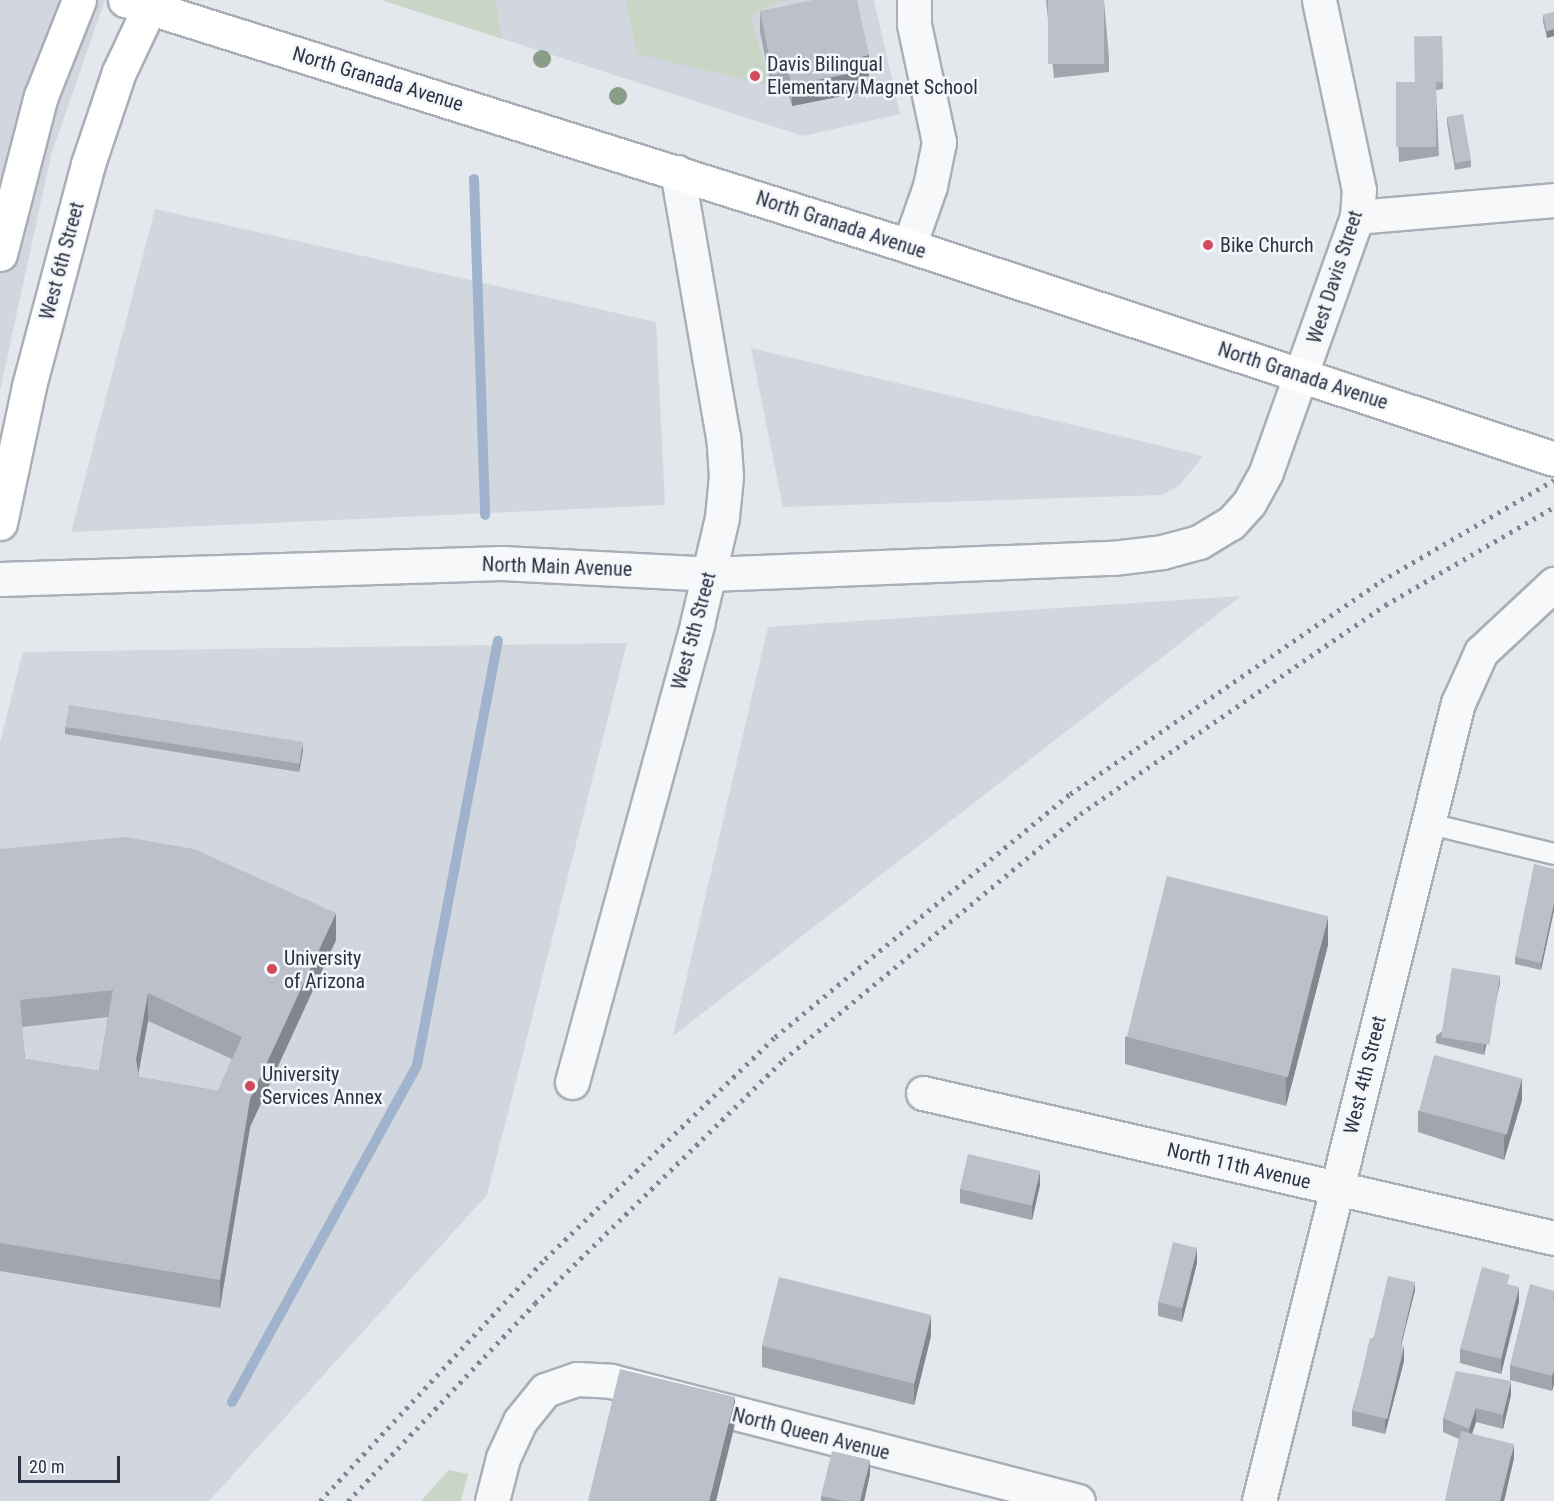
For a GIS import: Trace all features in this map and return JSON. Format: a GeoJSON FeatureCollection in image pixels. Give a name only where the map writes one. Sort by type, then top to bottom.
{"type":"FeatureCollection","features":[{"type":"Feature","properties":{"kind":"main road"},"geometry":{"type":"LineString","coordinates":[[0,254],[41,96],[79,0]]}},
{"type":"Feature","properties":{"kind":"main road","name":"North Granada Avenue"},"geometry":{"type":"LineString","coordinates":[[143,2],[909,246],[1554,459]]}},
{"type":"Feature","properties":{"kind":"main road","name":"West 6th Street"},"geometry":{"type":"LineString","coordinates":[[0,523],[29,386],[88,164],[143,2]]}},
{"type":"Feature","properties":{"kind":"street"},"geometry":{"type":"LineString","coordinates":[[909,246],[930,186],[939,142],[914,24],[914,0]]}},
{"type":"Feature","properties":{"kind":"street","name":"West Davis Street"},"geometry":{"type":"LineString","coordinates":[[1113,558],[1162,552],[1199,542],[1231,523],[1249,503],[1266,472],[1302,375],[1357,217],[1359,190],[1319,0]]}},
{"type":"Feature","properties":{"kind":"street","name":"West 5th Street"},"geometry":{"type":"LineString","coordinates":[[572,1082],[709,574],[724,496],[724,447],[676,172]]}},
{"type":"Feature","properties":{"kind":"street"},"geometry":{"type":"LineString","coordinates":[[1357,217],[1554,200]]}},
{"type":"Feature","properties":{"kind":"street","name":"North Main Avenue"},"geometry":{"type":"LineString","coordinates":[[0,579],[502,563],[709,574],[1113,558]]}},
{"type":"Feature","properties":{"kind":"street","name":"West 4th Street"},"geometry":{"type":"LineString","coordinates":[[1259,1501],[1426,823],[1458,703],[1481,652],[1554,584]]}},
{"type":"Feature","properties":{"kind":"street"},"geometry":{"type":"LineString","coordinates":[[1481,652],[1554,615]]}},
{"type":"Feature","properties":{"kind":"street","name":"North 11th Avenue"},"geometry":{"type":"LineString","coordinates":[[923,1093],[1554,1238]]}},
{"type":"Feature","properties":{"kind":"street","name":"North Queen Avenue"},"geometry":{"type":"LineString","coordinates":[[492,1501],[503,1458],[520,1421],[546,1390],[577,1379],[610,1381],[1078,1501]]}},
{"type":"Feature","properties":{"kind":"lane"},"geometry":{"type":"LineString","coordinates":[[1426,823],[1554,854]]}},
{"type":"Feature","properties":{"kind":"shaded area"},"geometry":{"type":"Polygon","coordinates":[[[0,0],[105,0],[51,155],[0,391],[0,0]]]}},
{"type":"Feature","properties":{"kind":"shaded area","name":"Davis Bilingual Elementary Magnet School"},"geometry":{"type":"Polygon","coordinates":[[[495,0],[874,0],[900,114],[803,136],[503,39],[495,0]]]}},
{"type":"Feature","properties":{"kind":"shaded area"},"geometry":{"type":"Polygon","coordinates":[[[155,209],[656,322],[665,505],[71,532],[155,209]]]}},
{"type":"Feature","properties":{"kind":"shaded area"},"geometry":{"type":"Polygon","coordinates":[[[751,348],[1203,456],[1180,485],[1162,495],[783,507],[751,348]]]}},
{"type":"Feature","properties":{"kind":"shaded area"},"geometry":{"type":"Polygon","coordinates":[[[1241,596],[673,1036],[768,627],[1241,596]]]}},
{"type":"Feature","properties":{"kind":"shaded area","name":"University of Arizona"},"geometry":{"type":"Polygon","coordinates":[[[627,643],[487,1195],[209,1501],[0,1501],[0,743],[23,652],[627,643]]]}},
{"type":"Feature","properties":{"kind":"green space"},"geometry":{"type":"Polygon","coordinates":[[[381,0],[495,0],[503,39],[381,0]]]}},
{"type":"Feature","properties":{"kind":"green space"},"geometry":{"type":"Polygon","coordinates":[[[626,0],[788,0],[768,5],[751,17],[771,86],[637,54],[626,0]]]}},
{"type":"Feature","properties":{"kind":"green space"},"geometry":{"type":"Polygon","coordinates":[[[449,1470],[468,1474],[461,1501],[421,1501],[449,1470]]]}},
{"type":"Feature","properties":{"kind":"building"},"geometry":{"type":"Polygon","coordinates":[[[813,0],[857,0],[869,55],[855,58],[858,72],[792,85],[788,72],[773,75],[760,11],[813,0]]]}},
{"type":"Feature","properties":{"kind":"building"},"geometry":{"type":"Polygon","coordinates":[[[1048,0],[1104,0],[1104,64],[1048,64],[1048,0]]]}},
{"type":"Feature","properties":{"kind":"building"},"geometry":{"type":"Polygon","coordinates":[[[1554,12],[1554,29],[1547,31],[1543,15],[1554,12]]]}},
{"type":"Feature","properties":{"kind":"building"},"geometry":{"type":"Polygon","coordinates":[[[1414,36],[1442,36],[1443,82],[1415,82],[1414,36]]]}},
{"type":"Feature","properties":{"kind":"building"},"geometry":{"type":"Polygon","coordinates":[[[1396,82],[1436,82],[1436,147],[1396,147],[1396,82]]]}},
{"type":"Feature","properties":{"kind":"building"},"geometry":{"type":"Polygon","coordinates":[[[1463,114],[1471,160],[1455,163],[1447,117],[1463,114]]]}},
{"type":"Feature","properties":{"kind":"building"},"geometry":{"type":"Polygon","coordinates":[[[69,705],[303,742],[300,764],[66,727],[69,705]]]}},
{"type":"Feature","properties":{"kind":"building","name":"University Services Annex"},"geometry":{"type":"Polygon","coordinates":[[[125,837],[194,849],[336,913],[250,1099],[220,1280],[0,1243],[0,849],[125,837]],[[113,990],[20,1000],[25,1059],[99,1071],[113,990]],[[148,993],[136,1059],[139,1077],[218,1091],[242,1037],[148,993]]]}},
{"type":"Feature","properties":{"kind":"building"},"geometry":{"type":"Polygon","coordinates":[[[1534,864],[1554,869],[1554,903],[1541,963],[1515,957],[1534,864]]]}},
{"type":"Feature","properties":{"kind":"building"},"geometry":{"type":"Polygon","coordinates":[[[1167,876],[1328,916],[1288,1077],[1127,1037],[1167,876]]]}},
{"type":"Feature","properties":{"kind":"building"},"geometry":{"type":"Polygon","coordinates":[[[1452,968],[1500,976],[1489,1045],[1441,1037],[1452,968]]]}},
{"type":"Feature","properties":{"kind":"building"},"geometry":{"type":"Polygon","coordinates":[[[1434,1055],[1522,1079],[1507,1135],[1419,1111],[1434,1055]]]}},
{"type":"Feature","properties":{"kind":"building"},"geometry":{"type":"Polygon","coordinates":[[[968,1154],[1040,1171],[1032,1206],[960,1189],[968,1154]]]}},
{"type":"Feature","properties":{"kind":"building"},"geometry":{"type":"Polygon","coordinates":[[[1173,1242],[1197,1248],[1182,1308],[1158,1302],[1173,1242]]]}},
{"type":"Feature","properties":{"kind":"building"},"geometry":{"type":"Polygon","coordinates":[[[1482,1267],[1510,1275],[1507,1284],[1519,1287],[1501,1359],[1460,1349],[1482,1267]]]}},
{"type":"Feature","properties":{"kind":"building"},"geometry":{"type":"Polygon","coordinates":[[[1388,1276],[1415,1282],[1401,1346],[1373,1339],[1388,1276]]]}},
{"type":"Feature","properties":{"kind":"building"},"geometry":{"type":"Polygon","coordinates":[[[779,1277],[931,1315],[914,1384],[762,1346],[779,1277]]]}},
{"type":"Feature","properties":{"kind":"building"},"geometry":{"type":"Polygon","coordinates":[[[1530,1284],[1554,1291],[1554,1370],[1552,1376],[1510,1365],[1530,1284]]]}},
{"type":"Feature","properties":{"kind":"building"},"geometry":{"type":"Polygon","coordinates":[[[1370,1338],[1404,1346],[1387,1419],[1353,1411],[1370,1338]]]}},
{"type":"Feature","properties":{"kind":"building"},"geometry":{"type":"Polygon","coordinates":[[[620,1369],[735,1397],[709,1501],[588,1501],[620,1369]]]}},
{"type":"Feature","properties":{"kind":"building"},"geometry":{"type":"Polygon","coordinates":[[[1456,1371],[1511,1381],[1503,1415],[1476,1408],[1469,1429],[1443,1418],[1456,1371]]]}},
{"type":"Feature","properties":{"kind":"building"},"geometry":{"type":"Polygon","coordinates":[[[1461,1431],[1514,1444],[1500,1501],[1445,1501],[1461,1431]]]}},
{"type":"Feature","properties":{"kind":"building"},"geometry":{"type":"Polygon","coordinates":[[[832,1451],[870,1460],[860,1501],[844,1501],[821,1496],[832,1451]]]}},
{"type":"Feature","properties":{"kind":"waterway"},"geometry":{"type":"LineString","coordinates":[[474,179],[485,515]]}},
{"type":"Feature","properties":{"kind":"waterway"},"geometry":{"type":"LineString","coordinates":[[232,1402],[417,1065],[498,641]]}},
{"type":"Feature","properties":{"kind":"railway"},"geometry":{"type":"LineString","coordinates":[[320,1501],[545,1259],[775,1037],[1070,794],[1381,581],[1554,480]]}},
{"type":"Feature","properties":{"kind":"railway"},"geometry":{"type":"LineString","coordinates":[[348,1501],[535,1303],[783,1060],[1080,814],[1385,605],[1554,507]]}},
{"type":"Feature","properties":{"kind":"place","name":"Davis Bilingual Elementary Magnet School"},"geometry":{"type":"Point","coordinates":[755,76]}},
{"type":"Feature","properties":{"kind":"place","name":"Bike Church"},"geometry":{"type":"Point","coordinates":[1208,245]}},
{"type":"Feature","properties":{"kind":"place","name":"University of Arizona"},"geometry":{"type":"Point","coordinates":[272,969]}},
{"type":"Feature","properties":{"kind":"place","name":"University Services Annex"},"geometry":{"type":"Point","coordinates":[250,1086]}}]}
